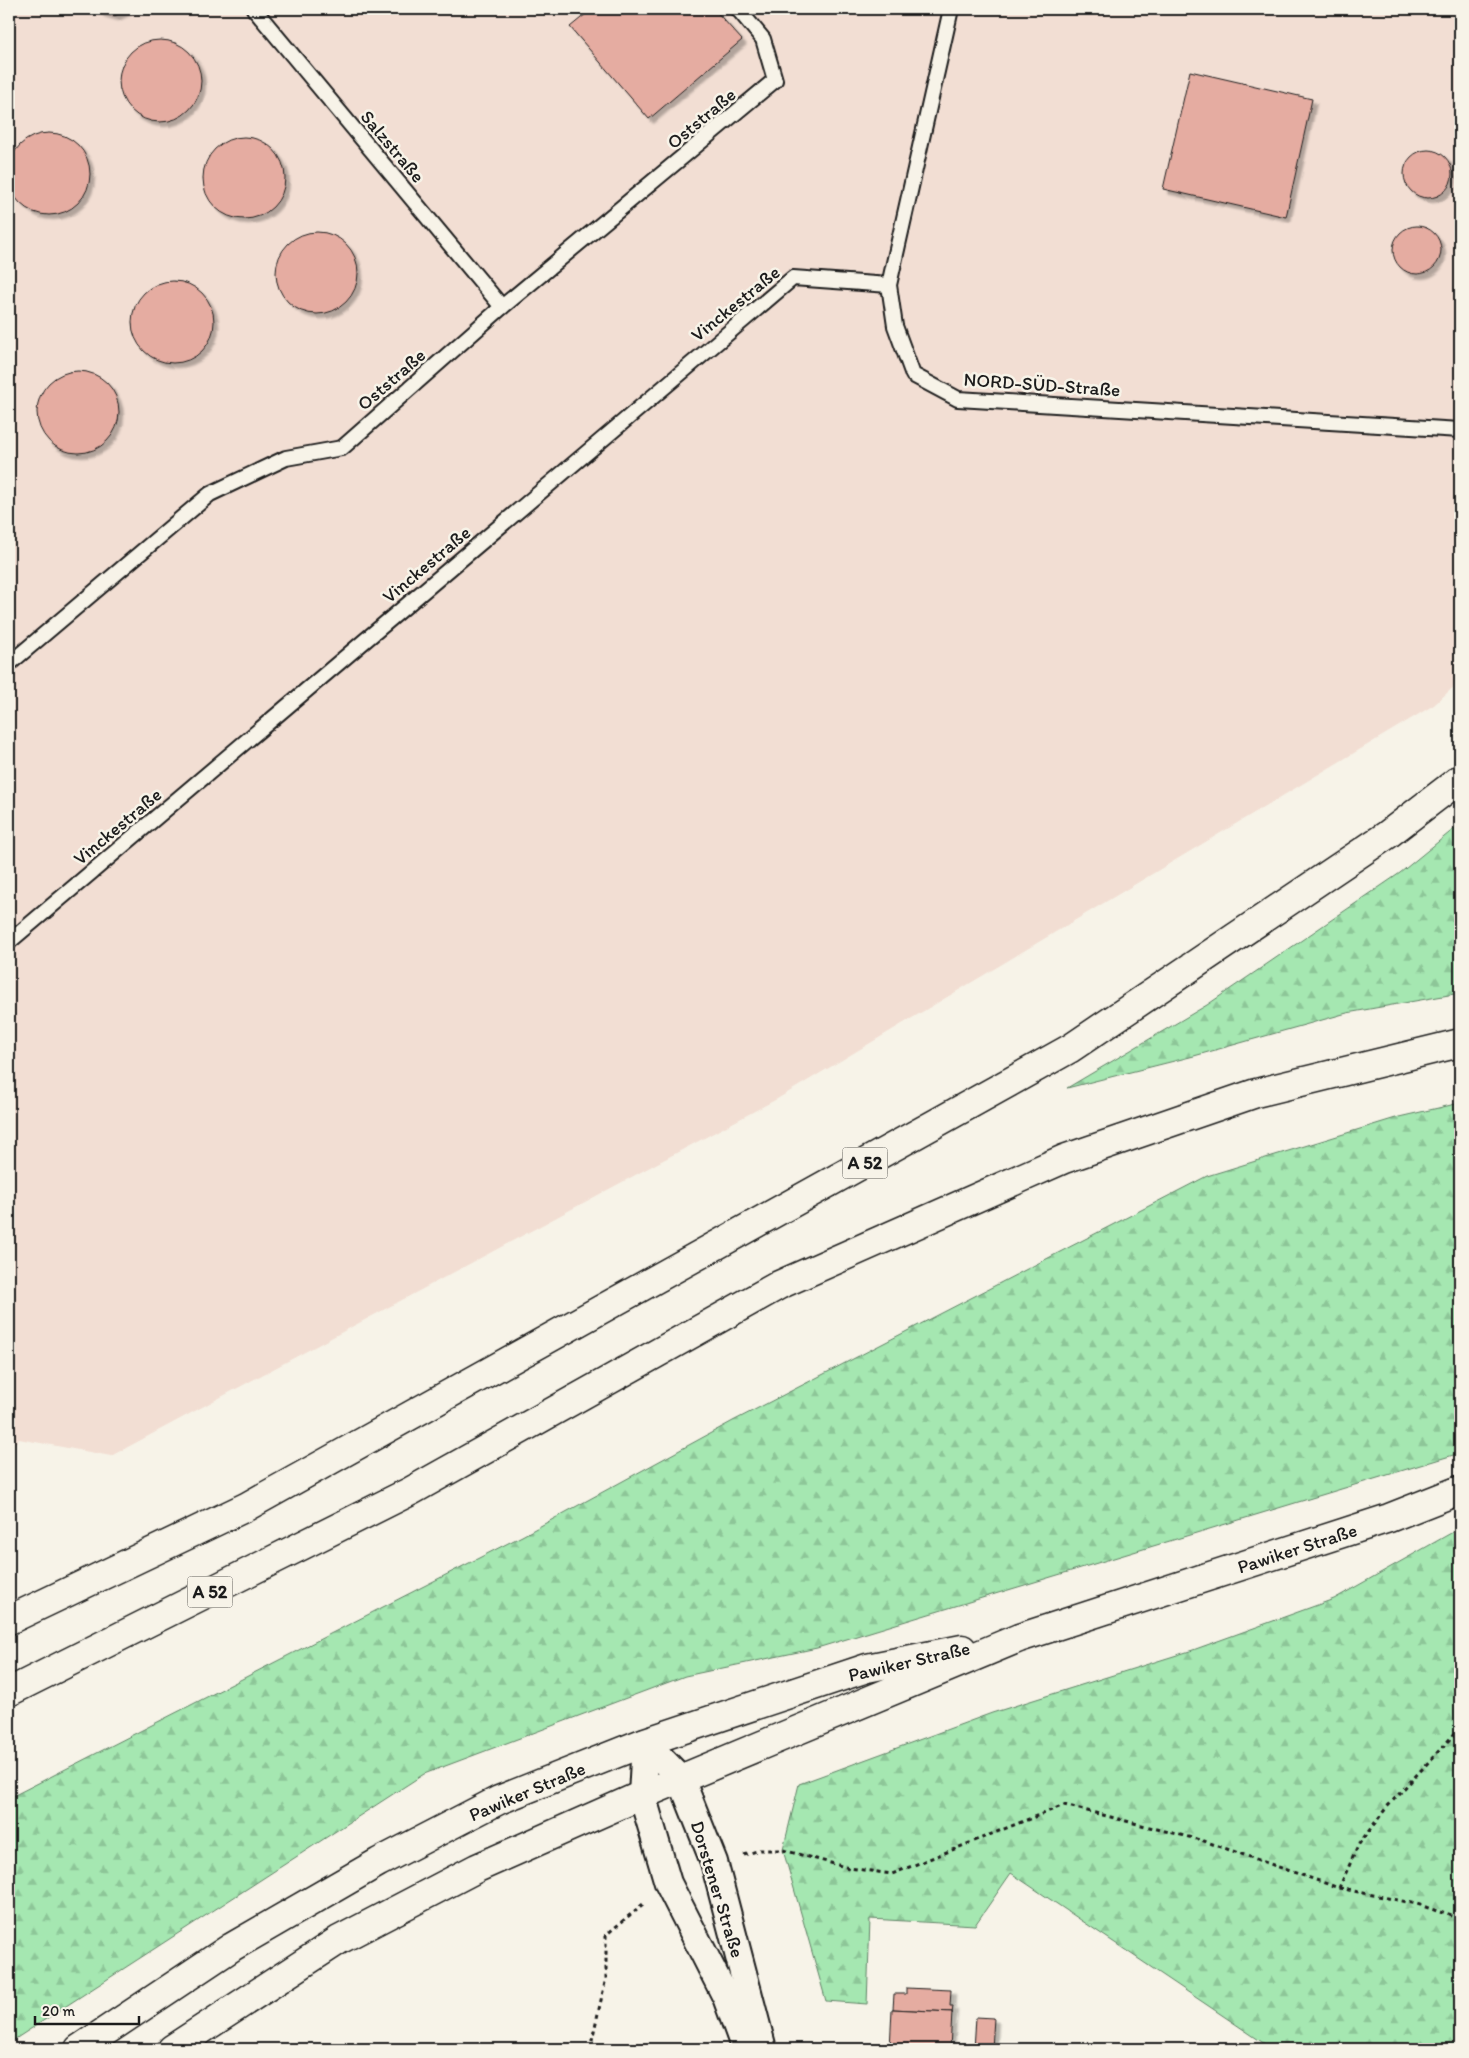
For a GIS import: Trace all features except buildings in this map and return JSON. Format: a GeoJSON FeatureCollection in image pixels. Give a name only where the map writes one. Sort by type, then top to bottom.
{"type":"FeatureCollection","features":[{"type":"Feature","properties":{"kind":"main road","name":"A 52"},"geometry":{"type":"LineString","coordinates":[[9,1620],[246,1507],[1071,1048],[1387,835],[1460,779]]}},
{"type":"Feature","properties":{"kind":"main road","name":"A 52"},"geometry":{"type":"LineString","coordinates":[[9,1692],[411,1491],[788,1281],[1064,1159],[1256,1093],[1460,1043]]}},
{"type":"Feature","properties":{"kind":"main road","name":"Pawiker Straße"},"geometry":{"type":"LineString","coordinates":[[172,2049],[339,1940],[476,1868],[642,1795],[1019,1638],[1389,1518],[1460,1490]]}},
{"type":"Feature","properties":{"kind":"main road","name":"Pawiker Straße"},"geometry":{"type":"LineString","coordinates":[[80,2049],[232,1947],[379,1862],[499,1800],[645,1742],[867,1668],[1019,1638]]}},
{"type":"Feature","properties":{"kind":"street","name":"Dorstener Straße"},"geometry":{"type":"LineString","coordinates":[[645,1742],[681,1779],[714,1862],[763,2049]]}},
{"type":"Feature","properties":{"kind":"street","name":"Dorstener Straße"},"geometry":{"type":"LineString","coordinates":[[645,1742],[642,1795],[668,1883],[726,1997],[745,2049]]}},
{"type":"Feature","properties":{"kind":"lane","name":"Salzstraße"},"geometry":{"type":"LineString","coordinates":[[254,9],[502,307]]}},
{"type":"Feature","properties":{"kind":"lane","name":"Oststraße"},"geometry":{"type":"LineString","coordinates":[[9,664],[210,494],[286,458],[342,448],[502,307],[776,80],[763,38],[738,9]]}},
{"type":"Feature","properties":{"kind":"lane","name":"NORD-SÜD-Straße"},"geometry":{"type":"LineString","coordinates":[[951,9],[890,285],[895,326],[913,375],[958,399],[1460,430]]}},
{"type":"Feature","properties":{"kind":"lane","name":"Vinckestraße"},"geometry":{"type":"LineString","coordinates":[[9,942],[794,278],[890,285]]}},
{"type":"Feature","properties":{"kind":"path"},"geometry":{"type":"LineString","coordinates":[[1339,1888],[1359,1844],[1387,1808],[1460,1728]]}},
{"type":"Feature","properties":{"kind":"path"},"geometry":{"type":"LineString","coordinates":[[714,1862],[760,1850],[783,1850],[849,1868],[892,1874],[1064,1805],[1204,1841],[1339,1888],[1417,1904],[1460,1919]]}},
{"type":"Feature","properties":{"kind":"path"},"geometry":{"type":"LineString","coordinates":[[590,2049],[606,1978],[606,1935],[668,1883]]}},
{"type":"Feature","properties":{"kind":"shaded area"},"geometry":{"type":"Polygon","coordinates":[[[9,9],[1460,9],[1460,681],[1434,705],[777,1099],[111,1456],[19,1439],[9,1449],[9,9]]]}},
{"type":"Feature","properties":{"kind":"green space"},"geometry":{"type":"Polygon","coordinates":[[[1460,824],[1460,993],[1347,1013],[1194,1056],[1067,1088],[1207,1005],[1400,873],[1460,824]]]}},
{"type":"Feature","properties":{"kind":"green space"},"geometry":{"type":"Polygon","coordinates":[[[1460,1103],[1460,1453],[817,1648],[685,1676],[424,1774],[9,2043],[9,1798],[522,1536],[733,1421],[1207,1176],[1399,1117],[1460,1103]]]}},
{"type":"Feature","properties":{"kind":"green space"},"geometry":{"type":"Polygon","coordinates":[[[1460,1528],[1460,2049],[1261,2049],[1265,2044],[1011,1873],[975,1925],[870,1919],[867,2004],[826,2001],[783,1850],[799,1784],[992,1713],[1193,1650],[1334,1599],[1460,1528]]]}}]}
